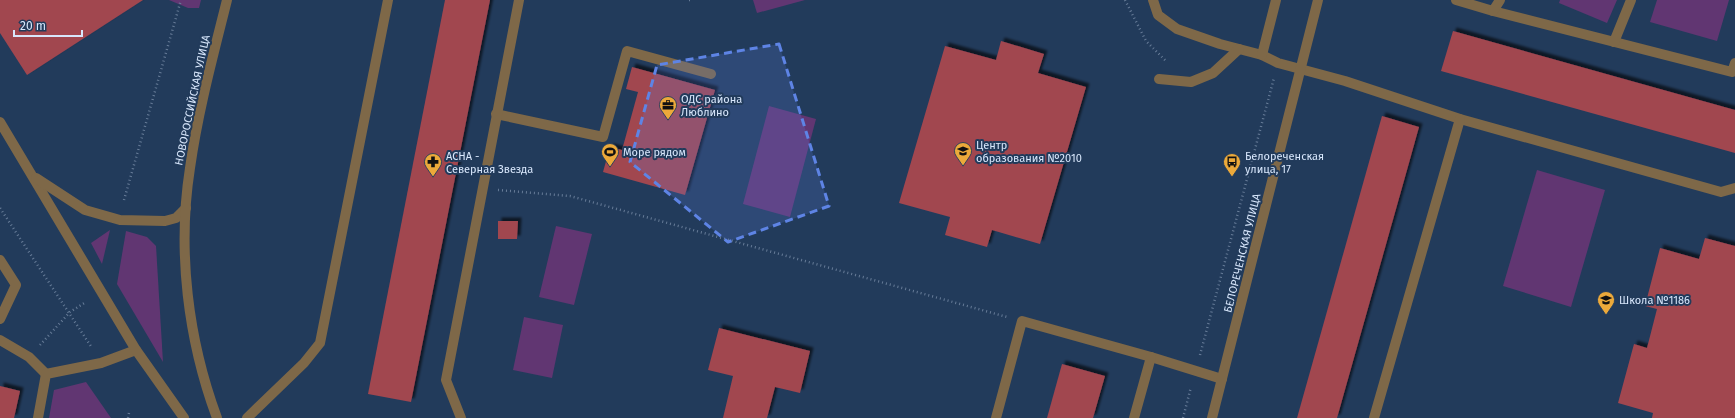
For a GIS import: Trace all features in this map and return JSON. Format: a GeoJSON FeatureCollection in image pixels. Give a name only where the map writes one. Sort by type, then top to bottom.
{"type":"FeatureCollection","features":[{"type":"Feature","properties":{"kind":"street","name":"НОВОРОССИЙСКАЯ УЛИЦА"},"geometry":{"type":"LineString","coordinates":[[217,418],[198,359],[191,314],[185,258],[186,208],[189,169],[203,99],[227,0]]}},
{"type":"Feature","properties":{"kind":"street"},"geometry":{"type":"LineString","coordinates":[[247,418],[304,363],[320,343],[388,0]]}},
{"type":"Feature","properties":{"kind":"street"},"geometry":{"type":"LineString","coordinates":[[461,418],[446,380],[519,0]]}},
{"type":"Feature","properties":{"kind":"street"},"geometry":{"type":"LineString","coordinates":[[1153,0],[1158,15],[1177,28],[1220,44],[1262,55],[1278,63],[1345,81],[1460,119],[1721,192],[1735,188]]}},
{"type":"Feature","properties":{"kind":"street"},"geometry":{"type":"LineString","coordinates":[[1262,55],[1276,0]]}},
{"type":"Feature","properties":{"kind":"street","name":"БЕЛОРЕЧЕНСКАЯ УЛИЦА"},"geometry":{"type":"LineString","coordinates":[[1212,418],[1318,0]]}},
{"type":"Feature","properties":{"kind":"street"},"geometry":{"type":"LineString","coordinates":[[1456,0],[1493,11],[1732,72],[1735,63]]}},
{"type":"Feature","properties":{"kind":"street"},"geometry":{"type":"LineString","coordinates":[[1493,11],[1500,0]]}},
{"type":"Feature","properties":{"kind":"street"},"geometry":{"type":"LineString","coordinates":[[1614,42],[1631,0]]}},
{"type":"Feature","properties":{"kind":"street"},"geometry":{"type":"LineString","coordinates":[[1159,79],[1192,82],[1214,73],[1239,49]]}},
{"type":"Feature","properties":{"kind":"street"},"geometry":{"type":"LineString","coordinates":[[496,114],[603,137],[628,51],[711,74]]}},
{"type":"Feature","properties":{"kind":"street"},"geometry":{"type":"LineString","coordinates":[[1374,418],[1460,119]]}},
{"type":"Feature","properties":{"kind":"street"},"geometry":{"type":"LineString","coordinates":[[0,122],[136,350],[184,418]]}},
{"type":"Feature","properties":{"kind":"street"},"geometry":{"type":"LineString","coordinates":[[34,177],[85,210],[120,220],[165,221],[176,218],[186,208]]}},
{"type":"Feature","properties":{"kind":"street"},"geometry":{"type":"LineString","coordinates":[[0,260],[16,285],[0,319]]}},
{"type":"Feature","properties":{"kind":"street"},"geometry":{"type":"LineString","coordinates":[[996,418],[1022,321],[1151,356],[1222,379]]}},
{"type":"Feature","properties":{"kind":"street"},"geometry":{"type":"LineString","coordinates":[[0,340],[30,357],[46,374]]}},
{"type":"Feature","properties":{"kind":"street"},"geometry":{"type":"LineString","coordinates":[[46,374],[101,363],[136,350]]}},
{"type":"Feature","properties":{"kind":"street"},"geometry":{"type":"LineString","coordinates":[[1134,418],[1151,356]]}},
{"type":"Feature","properties":{"kind":"street"},"geometry":{"type":"LineString","coordinates":[[38,418],[46,374]]}},
{"type":"Feature","properties":{"kind":"path"},"geometry":{"type":"LineString","coordinates":[[124,200],[181,0]]}},
{"type":"Feature","properties":{"kind":"path"},"geometry":{"type":"LineString","coordinates":[[1125,0],[1146,41],[1172,67],[1192,82]]}},
{"type":"Feature","properties":{"kind":"path"},"geometry":{"type":"LineString","coordinates":[[1183,418],[1278,63]]}},
{"type":"Feature","properties":{"kind":"path"},"geometry":{"type":"LineString","coordinates":[[482,189],[570,196],[1022,321]]}},
{"type":"Feature","properties":{"kind":"path"},"geometry":{"type":"LineString","coordinates":[[0,208],[70,312],[101,363]]}},
{"type":"Feature","properties":{"kind":"path"},"geometry":{"type":"LineString","coordinates":[[30,357],[70,312],[86,302]]}},
{"type":"Feature","properties":{"kind":"path"},"geometry":{"type":"LineString","coordinates":[[128,418],[129,413]]}},
{"type":"Feature","properties":{"kind":"highlighted area"},"geometry":{"type":"Polygon","coordinates":[[[779,44],[829,206],[728,242],[630,162],[657,65],[779,44]]]}},
{"type":"Feature","properties":{"kind":"shaded area"},"geometry":{"type":"Polygon","coordinates":[[[169,0],[201,0],[199,8],[188,8],[169,0]]]}},
{"type":"Feature","properties":{"kind":"shaded area"},"geometry":{"type":"Polygon","coordinates":[[[753,0],[805,0],[757,13],[753,0]]]}},
{"type":"Feature","properties":{"kind":"shaded area"},"geometry":{"type":"Polygon","coordinates":[[[1560,0],[1617,0],[1607,23],[1559,3],[1560,0]]]}},
{"type":"Feature","properties":{"kind":"shaded area"},"geometry":{"type":"Polygon","coordinates":[[[1657,0],[1729,0],[1717,41],[1650,22],[1657,0]]]}},
{"type":"Feature","properties":{"kind":"shaded area"},"geometry":{"type":"Polygon","coordinates":[[[769,106],[816,119],[790,217],[743,204],[769,106]]]}},
{"type":"Feature","properties":{"kind":"shaded area"},"geometry":{"type":"Polygon","coordinates":[[[1537,170],[1605,190],[1571,307],[1503,286],[1537,170]]]}},
{"type":"Feature","properties":{"kind":"shaded area"},"geometry":{"type":"Polygon","coordinates":[[[556,226],[592,234],[574,305],[539,297],[556,226]]]}},
{"type":"Feature","properties":{"kind":"shaded area"},"geometry":{"type":"Polygon","coordinates":[[[110,230],[102,264],[91,243],[110,230]]]}},
{"type":"Feature","properties":{"kind":"shaded area"},"geometry":{"type":"Polygon","coordinates":[[[126,231],[147,237],[156,246],[163,362],[117,284],[126,231]]]}},
{"type":"Feature","properties":{"kind":"shaded area"},"geometry":{"type":"Polygon","coordinates":[[[524,317],[563,325],[552,378],[513,370],[524,317]]]}},
{"type":"Feature","properties":{"kind":"shaded area"},"geometry":{"type":"Polygon","coordinates":[[[86,382],[111,418],[49,418],[54,390],[86,382]]]}},
{"type":"Feature","properties":{"kind":"building"},"geometry":{"type":"Polygon","coordinates":[[[0,0],[143,0],[27,75],[0,33],[0,0]]]}},
{"type":"Feature","properties":{"kind":"building"},"geometry":{"type":"Polygon","coordinates":[[[445,0],[490,0],[411,402],[368,394],[445,0]]]}},
{"type":"Feature","properties":{"kind":"building"},"geometry":{"type":"Polygon","coordinates":[[[1453,31],[1735,110],[1735,153],[1441,71],[1453,31]]]}},
{"type":"Feature","properties":{"kind":"building"},"geometry":{"type":"Polygon","coordinates":[[[1001,41],[1044,54],[1038,73],[1086,87],[1040,244],[992,230],[987,247],[945,235],[950,217],[899,203],[945,46],[996,60],[1001,41]]]}},
{"type":"Feature","properties":{"kind":"building","name":"ОДС района Люблино"},"geometry":{"type":"Polygon","coordinates":[[[632,67],[715,90],[685,195],[603,172],[610,147],[622,150],[638,92],[626,89],[632,67]]]}},
{"type":"Feature","properties":{"kind":"building"},"geometry":{"type":"Polygon","coordinates":[[[1382,116],[1419,127],[1407,170],[1337,418],[1297,418],[1382,116]]]}},
{"type":"Feature","properties":{"kind":"building"},"geometry":{"type":"Polygon","coordinates":[[[498,221],[518,221],[517,239],[498,239],[498,221]]]}},
{"type":"Feature","properties":{"kind":"building"},"geometry":{"type":"Polygon","coordinates":[[[1705,238],[1735,246],[1735,418],[1652,418],[1653,413],[1618,403],[1634,344],[1647,348],[1657,309],[1645,306],[1660,248],[1699,259],[1705,238]]]}},
{"type":"Feature","properties":{"kind":"building"},"geometry":{"type":"Polygon","coordinates":[[[719,328],[810,351],[800,393],[775,387],[767,418],[723,418],[733,376],[708,370],[719,328]]]}},
{"type":"Feature","properties":{"kind":"building"},"geometry":{"type":"Polygon","coordinates":[[[1062,364],[1105,376],[1093,418],[1047,418],[1062,364]]]}},
{"type":"Feature","properties":{"kind":"building"},"geometry":{"type":"Polygon","coordinates":[[[0,386],[20,391],[14,418],[0,418],[0,386]]]}},
{"type":"Feature","properties":{"kind":"place","name":"ОДС района Люблино"},"geometry":{"type":"Point","coordinates":[668,120]}},
{"type":"Feature","properties":{"kind":"place","name":"Центр образования №2010"},"geometry":{"type":"Point","coordinates":[963,166]}},
{"type":"Feature","properties":{"kind":"place","name":"Море рядом"},"geometry":{"type":"Point","coordinates":[610,167]}},
{"type":"Feature","properties":{"kind":"place","name":"АСНА - Северная Звезда"},"geometry":{"type":"Point","coordinates":[433,177]}},
{"type":"Feature","properties":{"kind":"place","name":"Белореченская улица, 17"},"geometry":{"type":"Point","coordinates":[1232,177]}},
{"type":"Feature","properties":{"kind":"place","name":"Школа №1186"},"geometry":{"type":"Point","coordinates":[1606,315]}}]}
